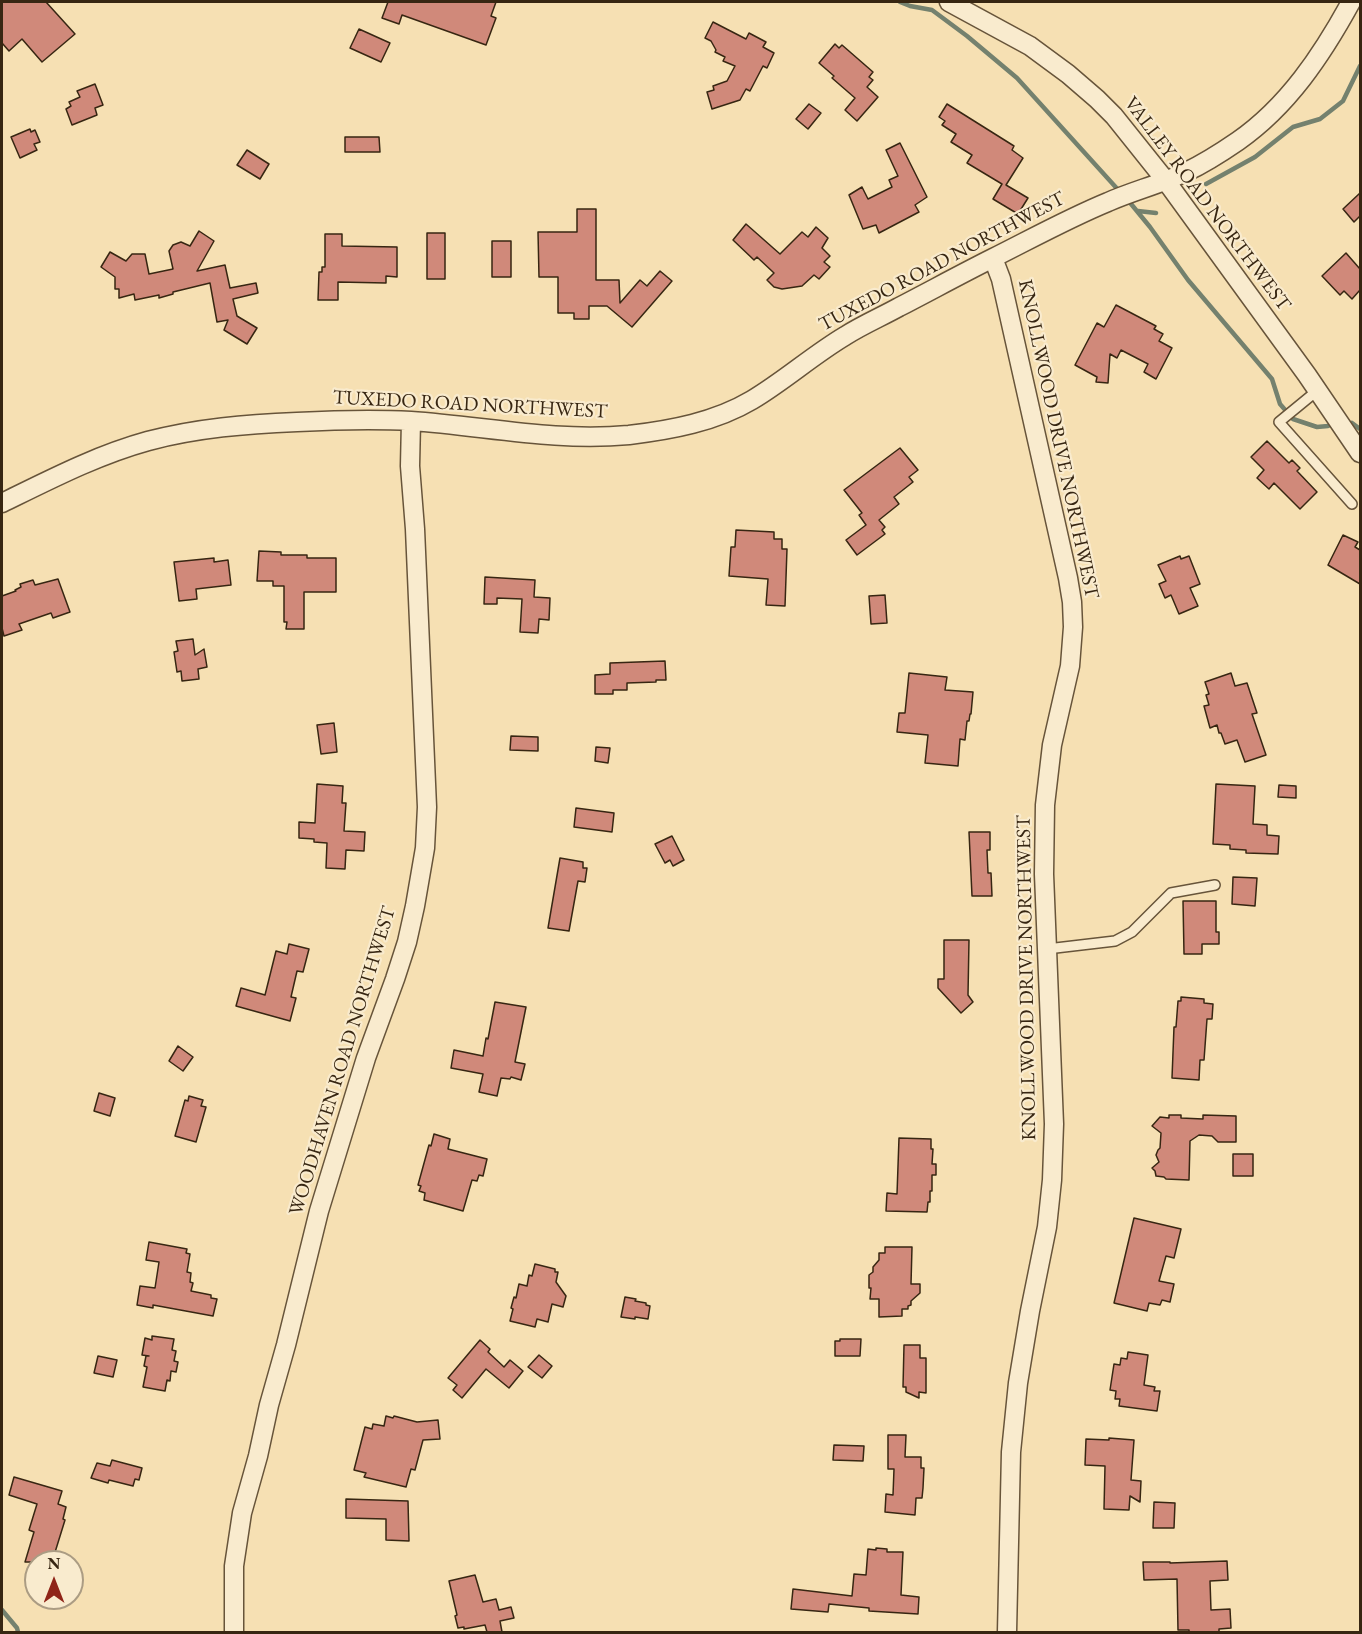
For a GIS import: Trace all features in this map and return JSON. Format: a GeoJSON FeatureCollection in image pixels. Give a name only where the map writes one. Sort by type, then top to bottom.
{"type":"FeatureCollection","features":[{"type":"Feature","properties":{"kind":"street","name":"VALLEY ROAD NORTHWEST"},"geometry":{"type":"LineString","coordinates":[[949,2],[1029,46],[1068,74],[1114,116],[1166,181],[1318,390],[1360,453]]}},
{"type":"Feature","properties":{"kind":"street","name":"TUXEDO ROAD NORTHWEST"},"geometry":{"type":"LineString","coordinates":[[2,502],[113,452],[192,431],[242,424],[337,420],[411,421],[539,436],[586,437],[629,435],[678,427],[725,414],[769,389],[848,334],[1104,203],[1188,172],[1227,147],[1266,118],[1292,92],[1318,58],[1350,2]]}},
{"type":"Feature","properties":{"kind":"street","name":"KNOLLWOOD DRIVE NORTHWEST"},"geometry":{"type":"LineString","coordinates":[[993,258],[1001,279],[1068,578],[1073,627],[1070,666],[1052,745],[1045,805],[1044,874],[1054,1124],[1052,1179],[1047,1227],[1018,1383],[1011,1452],[1007,1632]]}},
{"type":"Feature","properties":{"kind":"street","name":"WOODHAVEN ROAD NORTHWEST"},"geometry":{"type":"LineString","coordinates":[[234,1632],[234,1566],[242,1513],[319,1211],[366,1058],[407,942],[425,848],[427,807],[415,529],[410,466],[411,421]]}},
{"type":"Feature","properties":{"kind":"lane"},"geometry":{"type":"LineString","coordinates":[[1318,390],[1279,422],[1352,504]]}},
{"type":"Feature","properties":{"kind":"lane"},"geometry":{"type":"LineString","coordinates":[[1047,949],[1115,941],[1132,933],[1171,893],[1215,885]]}},
{"type":"Feature","properties":{"kind":"building"},"geometry":{"type":"Polygon","coordinates":[[[2,2],[46,2],[75,34],[42,62],[22,39],[9,51],[2,43],[2,2]]]}},
{"type":"Feature","properties":{"kind":"building"},"geometry":{"type":"Polygon","coordinates":[[[388,2],[496,2],[491,16],[496,18],[486,45],[402,15],[399,24],[382,18],[388,2]]]}},
{"type":"Feature","properties":{"kind":"building"},"geometry":{"type":"Polygon","coordinates":[[[713,22],[746,39],[749,33],[766,42],[763,47],[774,53],[767,68],[763,66],[750,91],[746,89],[740,100],[712,109],[707,92],[714,90],[713,86],[727,81],[735,66],[723,61],[725,57],[715,52],[711,41],[705,38],[713,22]]]}},
{"type":"Feature","properties":{"kind":"building"},"geometry":{"type":"Polygon","coordinates":[[[359,29],[390,43],[381,62],[350,48],[359,29]]]}},
{"type":"Feature","properties":{"kind":"building"},"geometry":{"type":"Polygon","coordinates":[[[835,44],[839,48],[842,45],[873,72],[869,77],[873,80],[867,87],[878,97],[857,121],[845,110],[855,98],[819,63],[835,44]]]}},
{"type":"Feature","properties":{"kind":"building"},"geometry":{"type":"Polygon","coordinates":[[[95,84],[103,105],[95,108],[97,115],[72,125],[66,109],[71,106],[69,102],[80,97],[77,91],[95,84]]]}},
{"type":"Feature","properties":{"kind":"building"},"geometry":{"type":"Polygon","coordinates":[[[809,104],[821,113],[808,129],[796,119],[809,104]]]}},
{"type":"Feature","properties":{"kind":"building"},"geometry":{"type":"Polygon","coordinates":[[[947,104],[1014,146],[1012,150],[1023,158],[1006,185],[1028,198],[1018,214],[993,199],[1002,184],[967,163],[972,155],[951,142],[956,134],[942,125],[945,121],[939,117],[947,104]]]}},
{"type":"Feature","properties":{"kind":"building"},"geometry":{"type":"Polygon","coordinates":[[[30,129],[31,132],[35,130],[40,142],[34,144],[37,150],[20,158],[11,137],[30,129]]]}},
{"type":"Feature","properties":{"kind":"building"},"geometry":{"type":"Polygon","coordinates":[[[345,137],[379,137],[380,152],[345,152],[345,137]]]}},
{"type":"Feature","properties":{"kind":"building"},"geometry":{"type":"Polygon","coordinates":[[[900,143],[927,197],[915,205],[919,212],[879,233],[876,225],[863,229],[849,195],[862,187],[868,199],[892,187],[889,180],[898,176],[886,150],[900,143]]]}},
{"type":"Feature","properties":{"kind":"building"},"geometry":{"type":"Polygon","coordinates":[[[247,150],[269,164],[260,179],[237,165],[247,150]]]}},
{"type":"Feature","properties":{"kind":"building"},"geometry":{"type":"Polygon","coordinates":[[[1360,193],[1360,216],[1354,222],[1343,209],[1360,193]]]}},
{"type":"Feature","properties":{"kind":"building"},"geometry":{"type":"Polygon","coordinates":[[[577,209],[596,209],[596,280],[619,280],[620,303],[640,280],[647,286],[660,271],[672,281],[632,327],[607,306],[589,306],[589,319],[574,319],[574,313],[558,313],[558,277],[539,277],[538,232],[577,232],[577,209]]]}},
{"type":"Feature","properties":{"kind":"building"},"geometry":{"type":"Polygon","coordinates":[[[746,224],[780,254],[802,232],[808,237],[816,227],[828,238],[822,248],[830,256],[824,262],[830,267],[819,279],[814,275],[802,286],[782,289],[774,287],[767,280],[774,273],[757,257],[754,260],[733,240],[746,224]]]}},
{"type":"Feature","properties":{"kind":"building"},"geometry":{"type":"Polygon","coordinates":[[[199,231],[214,241],[197,271],[225,265],[230,288],[256,283],[258,293],[233,299],[237,316],[257,328],[247,344],[224,330],[228,320],[217,322],[210,283],[173,292],[173,294],[159,298],[159,295],[135,300],[134,294],[119,298],[119,289],[115,289],[115,277],[101,267],[110,252],[126,261],[132,254],[145,254],[149,274],[173,269],[169,251],[173,245],[181,242],[190,246],[199,231]]]}},
{"type":"Feature","properties":{"kind":"building"},"geometry":{"type":"Polygon","coordinates":[[[427,233],[445,233],[445,279],[427,279],[427,233]]]}},
{"type":"Feature","properties":{"kind":"building"},"geometry":{"type":"Polygon","coordinates":[[[325,234],[342,234],[342,246],[397,247],[397,277],[386,276],[386,283],[338,282],[338,300],[318,300],[319,272],[322,272],[322,267],[325,267],[325,234]]]}},
{"type":"Feature","properties":{"kind":"building"},"geometry":{"type":"Polygon","coordinates":[[[492,241],[511,241],[511,277],[492,277],[492,241]]]}},
{"type":"Feature","properties":{"kind":"building"},"geometry":{"type":"Polygon","coordinates":[[[1346,253],[1360,269],[1360,290],[1352,299],[1344,291],[1340,295],[1322,276],[1346,253]]]}},
{"type":"Feature","properties":{"kind":"building"},"geometry":{"type":"Polygon","coordinates":[[[1116,305],[1156,326],[1154,329],[1163,334],[1159,341],[1172,348],[1156,379],[1144,372],[1148,364],[1121,350],[1117,358],[1110,354],[1108,383],[1096,382],[1097,377],[1075,365],[1097,323],[1104,327],[1116,305]]]}},
{"type":"Feature","properties":{"kind":"building"},"geometry":{"type":"Polygon","coordinates":[[[1267,441],[1289,463],[1292,460],[1300,468],[1297,471],[1317,492],[1300,509],[1274,483],[1269,489],[1257,478],[1264,470],[1251,457],[1267,441]]]}},
{"type":"Feature","properties":{"kind":"building"},"geometry":{"type":"Polygon","coordinates":[[[900,448],[918,470],[909,477],[913,482],[894,497],[899,504],[879,520],[885,527],[882,530],[885,534],[857,555],[846,540],[866,525],[859,515],[862,513],[844,490],[900,448]]]}},
{"type":"Feature","properties":{"kind":"building"},"geometry":{"type":"Polygon","coordinates":[[[736,530],[774,532],[774,539],[782,539],[782,549],[787,549],[785,606],[766,605],[768,579],[729,576],[731,547],[735,547],[736,530]]]}},
{"type":"Feature","properties":{"kind":"building"},"geometry":{"type":"Polygon","coordinates":[[[1343,535],[1358,542],[1355,547],[1360,550],[1360,584],[1328,565],[1343,535]]]}},
{"type":"Feature","properties":{"kind":"building"},"geometry":{"type":"Polygon","coordinates":[[[259,551],[281,552],[281,555],[307,555],[307,558],[336,558],[336,592],[304,592],[304,629],[286,629],[284,586],[273,586],[273,581],[257,581],[259,551]]]}},
{"type":"Feature","properties":{"kind":"building"},"geometry":{"type":"Polygon","coordinates":[[[1180,556],[1181,559],[1189,556],[1200,584],[1190,588],[1198,606],[1179,614],[1171,595],[1165,598],[1159,584],[1166,581],[1158,565],[1180,556]]]}},
{"type":"Feature","properties":{"kind":"building"},"geometry":{"type":"Polygon","coordinates":[[[214,558],[214,562],[228,560],[231,585],[196,589],[197,599],[179,601],[174,562],[214,558]]]}},
{"type":"Feature","properties":{"kind":"building"},"geometry":{"type":"Polygon","coordinates":[[[485,577],[535,580],[534,597],[550,598],[549,620],[539,619],[538,633],[520,632],[522,599],[497,598],[497,604],[484,604],[485,577]]]}},
{"type":"Feature","properties":{"kind":"building"},"geometry":{"type":"Polygon","coordinates":[[[58,579],[70,612],[53,618],[51,613],[19,624],[22,630],[4,636],[2,596],[16,591],[21,587],[20,584],[33,580],[35,585],[58,579]]]}},
{"type":"Feature","properties":{"kind":"building"},"geometry":{"type":"Polygon","coordinates":[[[885,595],[887,623],[871,624],[869,596],[885,595]]]}},
{"type":"Feature","properties":{"kind":"building"},"geometry":{"type":"Polygon","coordinates":[[[193,639],[195,655],[204,649],[207,667],[198,669],[199,679],[182,681],[181,671],[177,672],[174,652],[178,651],[176,641],[193,639]]]}},
{"type":"Feature","properties":{"kind":"building"},"geometry":{"type":"Polygon","coordinates":[[[665,661],[666,680],[627,683],[627,690],[613,690],[613,694],[595,694],[595,675],[610,674],[610,663],[665,661]]]}},
{"type":"Feature","properties":{"kind":"building"},"geometry":{"type":"Polygon","coordinates":[[[909,673],[947,677],[945,690],[973,692],[965,740],[960,739],[958,766],[925,763],[928,735],[897,732],[899,713],[905,713],[909,673]]]}},
{"type":"Feature","properties":{"kind":"building"},"geometry":{"type":"Polygon","coordinates":[[[1231,673],[1235,686],[1247,683],[1257,713],[1252,714],[1266,755],[1245,762],[1237,740],[1225,744],[1217,725],[1210,728],[1204,706],[1209,705],[1206,695],[1209,694],[1205,682],[1231,673]]]}},
{"type":"Feature","properties":{"kind":"building"},"geometry":{"type":"Polygon","coordinates":[[[334,723],[337,752],[321,754],[317,725],[334,723]]]}},
{"type":"Feature","properties":{"kind":"building"},"geometry":{"type":"Polygon","coordinates":[[[511,736],[538,737],[538,751],[510,750],[511,736]]]}},
{"type":"Feature","properties":{"kind":"building"},"geometry":{"type":"Polygon","coordinates":[[[596,747],[610,748],[608,763],[595,761],[596,747]]]}},
{"type":"Feature","properties":{"kind":"building"},"geometry":{"type":"Polygon","coordinates":[[[317,784],[343,786],[342,803],[346,803],[344,831],[365,832],[364,851],[346,850],[345,869],[326,868],[327,843],[299,838],[299,822],[315,823],[317,784]]]}},
{"type":"Feature","properties":{"kind":"building"},"geometry":{"type":"Polygon","coordinates":[[[1216,784],[1255,786],[1253,824],[1267,825],[1267,835],[1279,836],[1278,854],[1246,853],[1246,850],[1230,849],[1230,845],[1213,844],[1216,784]]]}},
{"type":"Feature","properties":{"kind":"building"},"geometry":{"type":"Polygon","coordinates":[[[1279,785],[1296,786],[1296,798],[1278,797],[1279,785]]]}},
{"type":"Feature","properties":{"kind":"building"},"geometry":{"type":"Polygon","coordinates":[[[576,808],[614,813],[612,832],[574,827],[576,808]]]}},
{"type":"Feature","properties":{"kind":"building"},"geometry":{"type":"Polygon","coordinates":[[[969,832],[990,832],[990,850],[987,850],[992,896],[972,896],[969,832]]]}},
{"type":"Feature","properties":{"kind":"building"},"geometry":{"type":"Polygon","coordinates":[[[672,836],[684,860],[673,866],[670,860],[665,863],[655,844],[672,836]]]}},
{"type":"Feature","properties":{"kind":"building"},"geometry":{"type":"Polygon","coordinates":[[[560,858],[583,862],[583,868],[587,868],[585,882],[578,881],[569,931],[548,928],[560,858]]]}},
{"type":"Feature","properties":{"kind":"building"},"geometry":{"type":"Polygon","coordinates":[[[1233,877],[1257,878],[1255,906],[1232,904],[1233,877]]]}},
{"type":"Feature","properties":{"kind":"building"},"geometry":{"type":"Polygon","coordinates":[[[1183,901],[1216,901],[1216,932],[1219,932],[1219,944],[1202,944],[1202,954],[1184,954],[1183,901]]]}},
{"type":"Feature","properties":{"kind":"building"},"geometry":{"type":"Polygon","coordinates":[[[944,940],[969,940],[968,995],[973,1002],[961,1013],[938,988],[938,979],[944,979],[944,940]]]}},
{"type":"Feature","properties":{"kind":"building"},"geometry":{"type":"Polygon","coordinates":[[[289,944],[309,949],[303,972],[297,971],[291,997],[296,998],[290,1021],[236,1006],[241,988],[265,995],[276,951],[287,954],[289,944]]]}},
{"type":"Feature","properties":{"kind":"building"},"geometry":{"type":"Polygon","coordinates":[[[1181,997],[1204,999],[1204,1003],[1213,1004],[1212,1019],[1207,1019],[1204,1060],[1200,1060],[1199,1080],[1172,1078],[1174,1027],[1176,1027],[1178,1001],[1181,1001],[1181,997]]]}},
{"type":"Feature","properties":{"kind":"building"},"geometry":{"type":"Polygon","coordinates":[[[495,1002],[526,1007],[515,1062],[525,1064],[521,1080],[511,1077],[510,1079],[501,1078],[497,1096],[479,1092],[483,1074],[451,1068],[454,1050],[483,1056],[495,1002]]]}},
{"type":"Feature","properties":{"kind":"building"},"geometry":{"type":"Polygon","coordinates":[[[178,1046],[193,1057],[183,1071],[169,1061],[178,1046]]]}},
{"type":"Feature","properties":{"kind":"building"},"geometry":{"type":"Polygon","coordinates":[[[99,1093],[115,1098],[110,1116],[94,1111],[99,1093]]]}},
{"type":"Feature","properties":{"kind":"building"},"geometry":{"type":"Polygon","coordinates":[[[189,1096],[203,1100],[201,1106],[206,1107],[196,1142],[175,1136],[185,1100],[188,1101],[189,1096]]]}},
{"type":"Feature","properties":{"kind":"building"},"geometry":{"type":"Polygon","coordinates":[[[1169,1115],[1203,1119],[1203,1115],[1236,1116],[1236,1142],[1218,1142],[1212,1136],[1199,1135],[1190,1141],[1189,1180],[1156,1176],[1152,1168],[1159,1162],[1156,1155],[1160,1148],[1161,1133],[1152,1126],[1160,1117],[1169,1118],[1169,1115]]]}},
{"type":"Feature","properties":{"kind":"building"},"geometry":{"type":"Polygon","coordinates":[[[434,1134],[450,1139],[448,1149],[487,1159],[483,1176],[479,1175],[477,1181],[472,1180],[463,1211],[424,1200],[425,1193],[419,1191],[421,1186],[418,1185],[434,1134]]]}},
{"type":"Feature","properties":{"kind":"building"},"geometry":{"type":"Polygon","coordinates":[[[899,1138],[931,1139],[932,1164],[936,1164],[936,1175],[932,1175],[932,1191],[930,1191],[927,1212],[886,1211],[887,1193],[897,1194],[899,1138]]]}},
{"type":"Feature","properties":{"kind":"building"},"geometry":{"type":"Polygon","coordinates":[[[1233,1154],[1253,1154],[1253,1176],[1233,1176],[1233,1154]]]}},
{"type":"Feature","properties":{"kind":"building"},"geometry":{"type":"Polygon","coordinates":[[[1134,1218],[1181,1229],[1174,1258],[1166,1256],[1159,1281],[1174,1284],[1170,1302],[1162,1300],[1160,1305],[1149,1303],[1147,1311],[1114,1303],[1134,1218]]]}},
{"type":"Feature","properties":{"kind":"building"},"geometry":{"type":"Polygon","coordinates":[[[149,1242],[187,1249],[186,1253],[190,1254],[187,1272],[191,1273],[190,1282],[193,1283],[191,1291],[211,1295],[211,1298],[217,1299],[213,1316],[153,1305],[153,1308],[137,1305],[140,1286],[155,1288],[159,1262],[146,1260],[149,1242]]]}},
{"type":"Feature","properties":{"kind":"building"},"geometry":{"type":"Polygon","coordinates":[[[885,1247],[912,1247],[911,1284],[920,1284],[920,1293],[911,1301],[908,1309],[902,1309],[902,1316],[879,1317],[879,1299],[870,1299],[869,1275],[879,1260],[879,1253],[885,1253],[885,1247]]]}},
{"type":"Feature","properties":{"kind":"building"},"geometry":{"type":"Polygon","coordinates":[[[535,1264],[555,1269],[555,1272],[558,1272],[556,1282],[566,1296],[563,1307],[552,1304],[548,1322],[537,1319],[535,1327],[510,1321],[513,1309],[511,1308],[519,1284],[527,1286],[529,1275],[532,1276],[535,1264]]]}},
{"type":"Feature","properties":{"kind":"building"},"geometry":{"type":"Polygon","coordinates":[[[625,1297],[636,1299],[635,1301],[650,1306],[648,1319],[621,1317],[625,1297]]]}},
{"type":"Feature","properties":{"kind":"building"},"geometry":{"type":"Polygon","coordinates":[[[152,1336],[174,1339],[172,1350],[176,1351],[174,1361],[178,1362],[176,1372],[171,1371],[170,1381],[167,1380],[165,1391],[143,1387],[147,1367],[144,1366],[146,1356],[149,1356],[142,1355],[145,1338],[152,1340],[152,1336]]]}},
{"type":"Feature","properties":{"kind":"building"},"geometry":{"type":"Polygon","coordinates":[[[840,1339],[861,1339],[860,1356],[835,1356],[835,1341],[840,1341],[840,1339]]]}},
{"type":"Feature","properties":{"kind":"building"},"geometry":{"type":"Polygon","coordinates":[[[480,1340],[490,1349],[488,1352],[504,1367],[510,1360],[523,1371],[509,1388],[486,1369],[462,1398],[453,1390],[457,1385],[448,1378],[480,1340]]]}},
{"type":"Feature","properties":{"kind":"building"},"geometry":{"type":"Polygon","coordinates":[[[904,1345],[920,1345],[920,1358],[926,1358],[926,1393],[919,1392],[919,1398],[906,1392],[906,1387],[903,1387],[904,1345]]]}},
{"type":"Feature","properties":{"kind":"building"},"geometry":{"type":"Polygon","coordinates":[[[1128,1352],[1148,1355],[1144,1385],[1155,1387],[1154,1391],[1160,1391],[1157,1411],[1119,1406],[1120,1399],[1115,1399],[1116,1391],[1110,1390],[1114,1364],[1120,1365],[1121,1358],[1127,1359],[1128,1352]]]}},
{"type":"Feature","properties":{"kind":"building"},"geometry":{"type":"Polygon","coordinates":[[[539,1355],[552,1366],[542,1378],[528,1367],[539,1355]]]}},
{"type":"Feature","properties":{"kind":"building"},"geometry":{"type":"Polygon","coordinates":[[[98,1356],[117,1360],[113,1377],[94,1373],[98,1356]]]}},
{"type":"Feature","properties":{"kind":"building"},"geometry":{"type":"Polygon","coordinates":[[[386,1416],[417,1422],[438,1420],[440,1439],[423,1440],[415,1470],[411,1469],[406,1487],[364,1477],[366,1473],[354,1470],[365,1427],[372,1429],[373,1424],[384,1426],[386,1416]]]}},
{"type":"Feature","properties":{"kind":"building"},"geometry":{"type":"Polygon","coordinates":[[[888,1435],[906,1435],[905,1457],[921,1457],[921,1468],[924,1468],[922,1498],[916,1498],[915,1515],[885,1512],[886,1494],[893,1495],[894,1469],[888,1469],[888,1435]]]}},
{"type":"Feature","properties":{"kind":"building"},"geometry":{"type":"Polygon","coordinates":[[[1109,1438],[1134,1440],[1131,1480],[1141,1481],[1140,1502],[1130,1496],[1129,1510],[1104,1509],[1105,1466],[1085,1465],[1086,1439],[1109,1440],[1109,1438]]]}},
{"type":"Feature","properties":{"kind":"building"},"geometry":{"type":"Polygon","coordinates":[[[834,1445],[864,1446],[863,1461],[833,1460],[834,1445]]]}},
{"type":"Feature","properties":{"kind":"building"},"geometry":{"type":"Polygon","coordinates":[[[112,1460],[142,1468],[139,1480],[135,1479],[133,1486],[91,1478],[97,1463],[110,1466],[112,1460]]]}},
{"type":"Feature","properties":{"kind":"building"},"geometry":{"type":"Polygon","coordinates":[[[14,1477],[62,1491],[58,1504],[66,1507],[63,1519],[65,1520],[56,1550],[29,1550],[34,1532],[29,1530],[37,1504],[9,1495],[14,1477]]]}},
{"type":"Feature","properties":{"kind":"building"},"geometry":{"type":"Polygon","coordinates":[[[346,1499],[408,1501],[409,1541],[386,1540],[386,1519],[346,1518],[346,1499]]]}},
{"type":"Feature","properties":{"kind":"building"},"geometry":{"type":"Polygon","coordinates":[[[1154,1502],[1175,1503],[1174,1528],[1153,1528],[1154,1502]]]}},
{"type":"Feature","properties":{"kind":"building"},"geometry":{"type":"Polygon","coordinates":[[[876,1548],[887,1549],[887,1552],[903,1552],[901,1595],[919,1597],[918,1614],[869,1611],[869,1608],[829,1604],[828,1612],[791,1609],[793,1589],[852,1596],[854,1574],[866,1575],[868,1549],[876,1550],[876,1548]]]}},
{"type":"Feature","properties":{"kind":"building"},"geometry":{"type":"Polygon","coordinates":[[[1227,1561],[1228,1580],[1210,1581],[1211,1610],[1230,1609],[1231,1628],[1219,1629],[1219,1632],[1178,1630],[1177,1579],[1144,1580],[1143,1562],[1227,1561]]]}},
{"type":"Feature","properties":{"kind":"building"},"geometry":{"type":"Polygon","coordinates":[[[475,1575],[483,1602],[496,1599],[499,1610],[511,1607],[514,1618],[500,1621],[502,1632],[487,1632],[485,1625],[458,1628],[449,1581],[475,1575]]]}},
{"type":"Feature","properties":{"kind":"waterway"},"geometry":{"type":"LineString","coordinates":[[900,2],[932,10],[1017,78],[1121,193]]}},
{"type":"Feature","properties":{"kind":"waterway"},"geometry":{"type":"LineString","coordinates":[[1206,184],[1255,157],[1293,127],[1320,119],[1343,101],[1360,66]]}},
{"type":"Feature","properties":{"kind":"waterway"},"geometry":{"type":"LineString","coordinates":[[1127,199],[1188,280],[1272,379],[1280,404],[1293,419],[1317,427],[1328,426]]}},
{"type":"Feature","properties":{"kind":"waterway"},"geometry":{"type":"LineString","coordinates":[[1138,211],[1156,213]]}},
{"type":"Feature","properties":{"kind":"waterway"},"geometry":{"type":"LineString","coordinates":[[1352,423],[1360,429]]}},
{"type":"Feature","properties":{"kind":"waterway"},"geometry":{"type":"LineString","coordinates":[[2,1610],[18,1632]]}}]}
